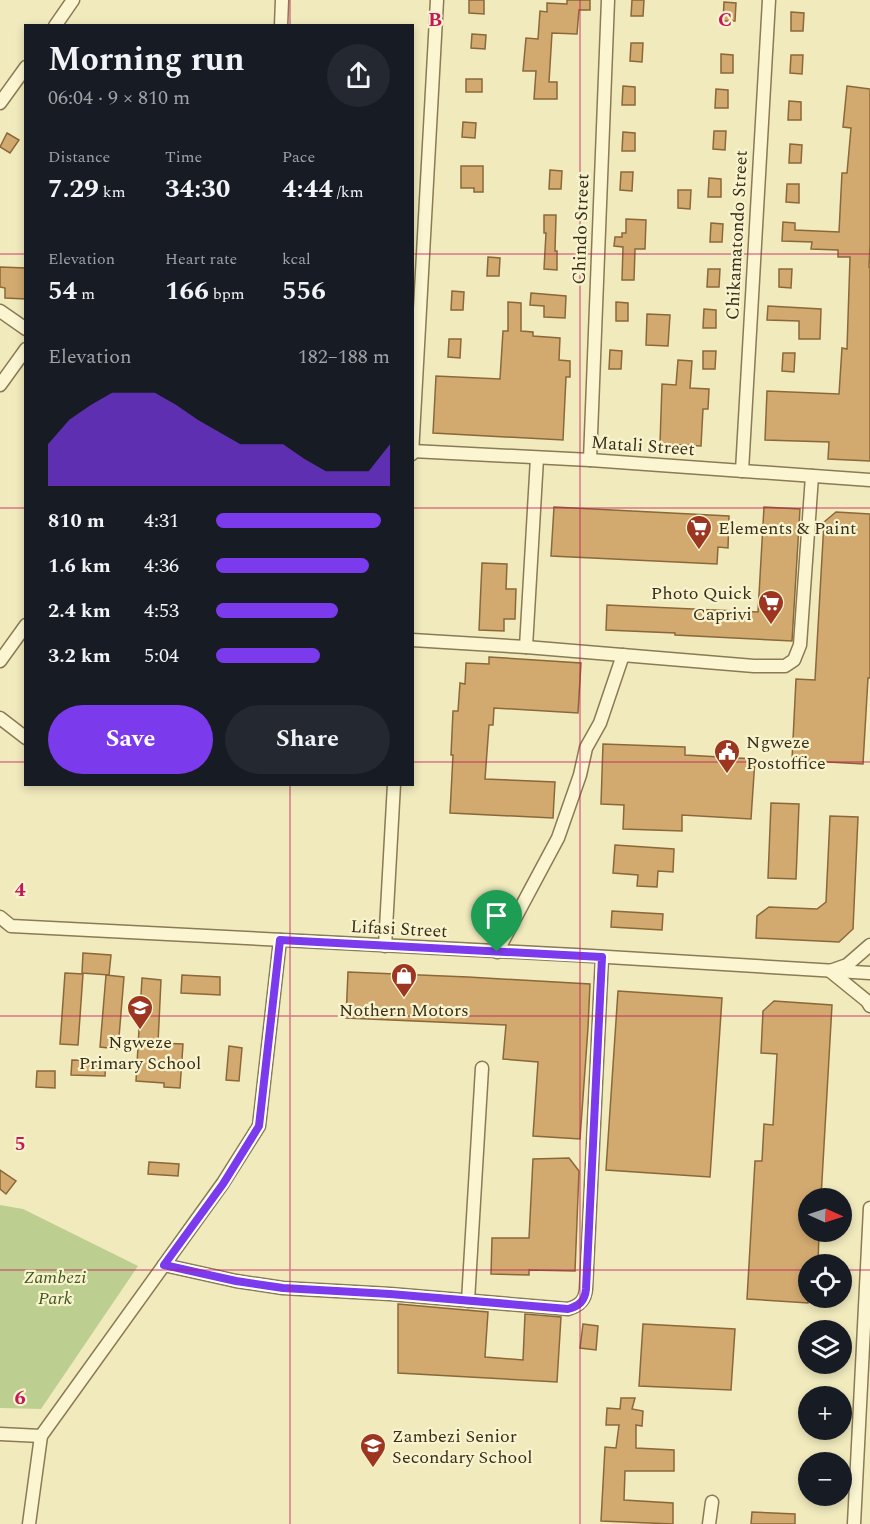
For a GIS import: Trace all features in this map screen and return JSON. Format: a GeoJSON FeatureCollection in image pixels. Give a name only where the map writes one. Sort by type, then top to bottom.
{"type":"FeatureCollection","features":[{"type":"Feature","properties":{"kind":"street"},"geometry":{"type":"LineString","coordinates":[[56,24],[73,0]]}},
{"type":"Feature","properties":{"kind":"street"},"geometry":{"type":"LineString","coordinates":[[281,24],[282,0]]}},
{"type":"Feature","properties":{"kind":"street"},"geometry":{"type":"LineString","coordinates":[[414,433],[437,0]]}},
{"type":"Feature","properties":{"kind":"street","name":"Chindo Street"},"geometry":{"type":"LineString","coordinates":[[590,460],[608,0]]}},
{"type":"Feature","properties":{"kind":"street","name":"Chikamatondo Street"},"geometry":{"type":"LineString","coordinates":[[742,471],[769,0]]}},
{"type":"Feature","properties":{"kind":"street"},"geometry":{"type":"LineString","coordinates":[[0,103],[24,70]]}},
{"type":"Feature","properties":{"kind":"street"},"geometry":{"type":"LineString","coordinates":[[0,311],[24,328]]}},
{"type":"Feature","properties":{"kind":"street"},"geometry":{"type":"LineString","coordinates":[[0,385],[24,352]]}},
{"type":"Feature","properties":{"kind":"street","name":"Matali Street"},"geometry":{"type":"LineString","coordinates":[[414,452],[590,460],[870,480]]}},
{"type":"Feature","properties":{"kind":"street"},"geometry":{"type":"LineString","coordinates":[[526,647],[537,458]]}},
{"type":"Feature","properties":{"kind":"street"},"geometry":{"type":"LineString","coordinates":[[414,640],[754,666],[785,666],[794,660],[800,645],[812,476]]}},
{"type":"Feature","properties":{"kind":"street"},"geometry":{"type":"LineString","coordinates":[[0,661],[24,628]]}},
{"type":"Feature","properties":{"kind":"street"},"geometry":{"type":"LineString","coordinates":[[497,952],[558,838],[580,775],[586,748],[600,723],[623,655]]}},
{"type":"Feature","properties":{"kind":"street"},"geometry":{"type":"LineString","coordinates":[[0,718],[24,736]]}},
{"type":"Feature","properties":{"kind":"street"},"geometry":{"type":"LineString","coordinates":[[385,946],[394,786]]}},
{"type":"Feature","properties":{"kind":"street","name":"Lifasi Street"},"geometry":{"type":"LineString","coordinates":[[0,917],[11,926],[870,973]]}},
{"type":"Feature","properties":{"kind":"street"},"geometry":{"type":"LineString","coordinates":[[29,1524],[41,1436],[223,1184],[259,1126],[280,940]]}},
{"type":"Feature","properties":{"kind":"street"},"geometry":{"type":"LineString","coordinates":[[830,971],[847,965],[870,945]]}},
{"type":"Feature","properties":{"kind":"street"},"geometry":{"type":"LineString","coordinates":[[164,1265],[236,1281],[283,1288],[568,1309],[576,1307],[585,1296],[602,957]]}},
{"type":"Feature","properties":{"kind":"street"},"geometry":{"type":"LineString","coordinates":[[830,971],[870,1006]]}},
{"type":"Feature","properties":{"kind":"street"},"geometry":{"type":"LineString","coordinates":[[468,1301],[482,1068]]}},
{"type":"Feature","properties":{"kind":"street"},"geometry":{"type":"LineString","coordinates":[[854,1524],[870,1208]]}},
{"type":"Feature","properties":{"kind":"street"},"geometry":{"type":"LineString","coordinates":[[864,1330],[870,1293]]}},
{"type":"Feature","properties":{"kind":"street"},"geometry":{"type":"LineString","coordinates":[[0,1434],[41,1436]]}},
{"type":"Feature","properties":{"kind":"street"},"geometry":{"type":"LineString","coordinates":[[709,1524],[712,1502]]}},
{"type":"Feature","properties":{"kind":"green space","name":"Zambezi Park"},"geometry":{"type":"Polygon","coordinates":[[[0,1205],[23,1209],[138,1266],[41,1409],[0,1408],[0,1205]]]}},
{"type":"Feature","properties":{"kind":"building"},"geometry":{"type":"Polygon","coordinates":[[[469,0],[484,0],[484,14],[469,13],[469,0]]]}},
{"type":"Feature","properties":{"kind":"building"},"geometry":{"type":"Polygon","coordinates":[[[567,0],[590,0],[590,10],[579,10],[577,34],[552,33],[549,82],[557,82],[557,99],[534,99],[536,71],[523,71],[526,38],[538,39],[540,11],[547,12],[547,3],[567,4],[567,0]]]}},
{"type":"Feature","properties":{"kind":"building"},"geometry":{"type":"Polygon","coordinates":[[[632,0],[644,0],[643,16],[631,16],[632,0]]]}},
{"type":"Feature","properties":{"kind":"building"},"geometry":{"type":"Polygon","coordinates":[[[724,2],[736,3],[735,21],[723,21],[724,2]]]}},
{"type":"Feature","properties":{"kind":"building"},"geometry":{"type":"Polygon","coordinates":[[[791,12],[804,13],[803,31],[791,31],[791,12]]]}},
{"type":"Feature","properties":{"kind":"building"},"geometry":{"type":"Polygon","coordinates":[[[472,34],[486,35],[485,49],[471,48],[472,34]]]}},
{"type":"Feature","properties":{"kind":"building"},"geometry":{"type":"Polygon","coordinates":[[[631,43],[643,43],[642,62],[630,61],[631,43]]]}},
{"type":"Feature","properties":{"kind":"building"},"geometry":{"type":"Polygon","coordinates":[[[721,54],[733,55],[733,73],[721,73],[721,54]]]}},
{"type":"Feature","properties":{"kind":"building"},"geometry":{"type":"Polygon","coordinates":[[[791,55],[803,55],[802,74],[790,73],[791,55]]]}},
{"type":"Feature","properties":{"kind":"building"},"geometry":{"type":"Polygon","coordinates":[[[466,79],[482,79],[482,92],[466,92],[466,79]]]}},
{"type":"Feature","properties":{"kind":"building"},"geometry":{"type":"Polygon","coordinates":[[[623,86],[635,87],[635,105],[622,105],[623,86]]]}},
{"type":"Feature","properties":{"kind":"building"},"geometry":{"type":"Polygon","coordinates":[[[847,86],[870,89],[870,461],[828,459],[829,442],[765,440],[767,391],[839,394],[842,348],[847,349],[850,257],[838,257],[838,250],[811,249],[812,242],[782,241],[783,222],[795,223],[795,230],[839,232],[842,173],[847,173],[851,128],[843,127],[847,86]]]}},
{"type":"Feature","properties":{"kind":"building"},"geometry":{"type":"Polygon","coordinates":[[[716,89],[728,90],[728,108],[715,108],[716,89]]]}},
{"type":"Feature","properties":{"kind":"building"},"geometry":{"type":"Polygon","coordinates":[[[789,101],[801,102],[801,120],[788,120],[789,101]]]}},
{"type":"Feature","properties":{"kind":"building"},"geometry":{"type":"Polygon","coordinates":[[[463,122],[476,123],[475,138],[462,137],[463,122]]]}},
{"type":"Feature","properties":{"kind":"building"},"geometry":{"type":"Polygon","coordinates":[[[714,131],[726,131],[725,150],[713,149],[714,131]]]}},
{"type":"Feature","properties":{"kind":"building"},"geometry":{"type":"Polygon","coordinates":[[[623,132],[635,133],[635,151],[622,151],[623,132]]]}},
{"type":"Feature","properties":{"kind":"building"},"geometry":{"type":"Polygon","coordinates":[[[7,133],[19,140],[10,153],[0,147],[7,133]]]}},
{"type":"Feature","properties":{"kind":"building"},"geometry":{"type":"Polygon","coordinates":[[[790,144],[802,145],[801,163],[789,163],[790,144]]]}},
{"type":"Feature","properties":{"kind":"building"},"geometry":{"type":"Polygon","coordinates":[[[461,166],[483,166],[483,192],[474,192],[474,188],[461,188],[461,166]]]}},
{"type":"Feature","properties":{"kind":"building"},"geometry":{"type":"Polygon","coordinates":[[[550,170],[562,171],[561,189],[549,189],[550,170]]]}},
{"type":"Feature","properties":{"kind":"building"},"geometry":{"type":"Polygon","coordinates":[[[621,172],[633,172],[632,191],[620,190],[621,172]]]}},
{"type":"Feature","properties":{"kind":"building"},"geometry":{"type":"Polygon","coordinates":[[[709,178],[721,179],[721,197],[708,197],[709,178]]]}},
{"type":"Feature","properties":{"kind":"building"},"geometry":{"type":"Polygon","coordinates":[[[787,184],[799,184],[799,203],[786,202],[787,184]]]}},
{"type":"Feature","properties":{"kind":"building"},"geometry":{"type":"Polygon","coordinates":[[[678,190],[691,190],[690,209],[678,208],[678,190]]]}},
{"type":"Feature","properties":{"kind":"building"},"geometry":{"type":"Polygon","coordinates":[[[544,215],[556,215],[557,270],[544,269],[546,233],[544,233],[544,215]]]}},
{"type":"Feature","properties":{"kind":"building"},"geometry":{"type":"Polygon","coordinates":[[[626,219],[646,220],[645,249],[635,249],[634,280],[622,280],[623,247],[614,246],[615,237],[622,237],[622,233],[626,233],[626,219]]]}},
{"type":"Feature","properties":{"kind":"building"},"geometry":{"type":"Polygon","coordinates":[[[711,223],[723,224],[722,242],[710,242],[711,223]]]}},
{"type":"Feature","properties":{"kind":"building"},"geometry":{"type":"Polygon","coordinates":[[[488,257],[500,258],[499,276],[487,276],[488,257]]]}},
{"type":"Feature","properties":{"kind":"building"},"geometry":{"type":"Polygon","coordinates":[[[0,267],[24,268],[24,299],[5,298],[5,288],[0,287],[0,267]]]}},
{"type":"Feature","properties":{"kind":"building"},"geometry":{"type":"Polygon","coordinates":[[[708,269],[720,269],[719,287],[707,287],[708,269]]]}},
{"type":"Feature","properties":{"kind":"building"},"geometry":{"type":"Polygon","coordinates":[[[779,269],[792,269],[791,288],[779,287],[779,269]]]}},
{"type":"Feature","properties":{"kind":"building"},"geometry":{"type":"Polygon","coordinates":[[[452,291],[464,292],[463,310],[451,310],[452,291]]]}},
{"type":"Feature","properties":{"kind":"building"},"geometry":{"type":"Polygon","coordinates":[[[531,293],[566,296],[565,318],[544,317],[544,306],[530,305],[531,293]]]}},
{"type":"Feature","properties":{"kind":"building"},"geometry":{"type":"Polygon","coordinates":[[[508,302],[521,303],[521,331],[533,332],[533,336],[560,338],[559,360],[570,361],[570,377],[566,377],[563,440],[433,433],[436,376],[500,379],[503,331],[508,331],[508,302]]]}},
{"type":"Feature","properties":{"kind":"building"},"geometry":{"type":"Polygon","coordinates":[[[616,302],[628,303],[628,321],[616,321],[616,302]]]}},
{"type":"Feature","properties":{"kind":"building"},"geometry":{"type":"Polygon","coordinates":[[[768,306],[821,309],[820,339],[799,339],[799,321],[767,320],[768,306]]]}},
{"type":"Feature","properties":{"kind":"building"},"geometry":{"type":"Polygon","coordinates":[[[704,309],[716,310],[716,328],[703,328],[704,309]]]}},
{"type":"Feature","properties":{"kind":"building"},"geometry":{"type":"Polygon","coordinates":[[[647,314],[670,315],[668,346],[646,345],[647,314]]]}},
{"type":"Feature","properties":{"kind":"building"},"geometry":{"type":"Polygon","coordinates":[[[449,339],[461,339],[460,358],[448,357],[449,339]]]}},
{"type":"Feature","properties":{"kind":"building"},"geometry":{"type":"Polygon","coordinates":[[[610,350],[622,351],[621,369],[609,369],[610,350]]]}},
{"type":"Feature","properties":{"kind":"building"},"geometry":{"type":"Polygon","coordinates":[[[703,351],[716,351],[715,369],[703,369],[703,351]]]}},
{"type":"Feature","properties":{"kind":"building"},"geometry":{"type":"Polygon","coordinates":[[[783,353],[795,353],[794,372],[782,371],[783,353]]]}},
{"type":"Feature","properties":{"kind":"building"},"geometry":{"type":"Polygon","coordinates":[[[678,360],[692,361],[690,388],[709,389],[708,409],[703,409],[701,446],[660,444],[662,384],[676,385],[678,360]]]}},
{"type":"Feature","properties":{"kind":"building"},"geometry":{"type":"Polygon","coordinates":[[[554,507],[729,516],[728,548],[718,547],[717,564],[551,556],[554,507]]]}},
{"type":"Feature","properties":{"kind":"building"},"geometry":{"type":"Polygon","coordinates":[[[764,507],[800,509],[792,641],[606,630],[607,605],[758,612],[764,507]]]}},
{"type":"Feature","properties":{"kind":"building"},"geometry":{"type":"Polygon","coordinates":[[[836,512],[870,514],[870,678],[868,678],[863,764],[792,760],[796,679],[815,680],[824,522],[836,512]]]}},
{"type":"Feature","properties":{"kind":"building"},"geometry":{"type":"Polygon","coordinates":[[[482,563],[507,564],[506,589],[516,589],[515,619],[504,619],[504,631],[479,630],[482,563]]]}},
{"type":"Feature","properties":{"kind":"building"},"geometry":{"type":"Polygon","coordinates":[[[489,657],[581,663],[578,713],[494,708],[493,725],[489,725],[485,779],[555,782],[553,818],[450,813],[453,711],[458,711],[460,683],[465,684],[466,663],[489,664],[489,657]]]}},
{"type":"Feature","properties":{"kind":"building"},"geometry":{"type":"Polygon","coordinates":[[[603,744],[685,747],[685,755],[755,759],[751,819],[682,815],[682,831],[623,829],[624,805],[601,804],[603,744]]]}},
{"type":"Feature","properties":{"kind":"building"},"geometry":{"type":"Polygon","coordinates":[[[771,803],[799,804],[796,879],[768,878],[771,803]]]}},
{"type":"Feature","properties":{"kind":"building"},"geometry":{"type":"Polygon","coordinates":[[[830,816],[858,817],[853,929],[839,942],[756,938],[757,916],[769,907],[817,909],[826,902],[830,816]]]}},
{"type":"Feature","properties":{"kind":"building"},"geometry":{"type":"Polygon","coordinates":[[[615,845],[674,849],[673,872],[658,871],[657,887],[637,886],[638,875],[613,873],[615,845]]]}},
{"type":"Feature","properties":{"kind":"building"},"geometry":{"type":"Polygon","coordinates":[[[612,911],[663,914],[662,930],[611,927],[612,911]]]}},
{"type":"Feature","properties":{"kind":"building"},"geometry":{"type":"Polygon","coordinates":[[[83,953],[111,955],[109,975],[82,973],[83,953]]]}},
{"type":"Feature","properties":{"kind":"building"},"geometry":{"type":"Polygon","coordinates":[[[348,972],[590,984],[580,1139],[533,1136],[538,1062],[503,1059],[506,1025],[346,1018],[348,972]]]}},
{"type":"Feature","properties":{"kind":"building"},"geometry":{"type":"Polygon","coordinates":[[[65,973],[83,974],[78,1045],[60,1044],[65,973]]]}},
{"type":"Feature","properties":{"kind":"building"},"geometry":{"type":"Polygon","coordinates":[[[106,975],[124,977],[118,1049],[100,1047],[106,975]]]}},
{"type":"Feature","properties":{"kind":"building"},"geometry":{"type":"Polygon","coordinates":[[[182,975],[220,977],[220,995],[181,993],[182,975]]]}},
{"type":"Feature","properties":{"kind":"building"},"geometry":{"type":"Polygon","coordinates":[[[142,978],[161,980],[158,1043],[183,1044],[180,1088],[164,1087],[164,1083],[136,1081],[142,978]]]}},
{"type":"Feature","properties":{"kind":"building"},"geometry":{"type":"Polygon","coordinates":[[[618,991],[722,998],[710,1177],[606,1170],[618,991]]]}},
{"type":"Feature","properties":{"kind":"building"},"geometry":{"type":"Polygon","coordinates":[[[774,1001],[832,1005],[822,1188],[798,1188],[798,1242],[819,1242],[818,1254],[798,1254],[798,1302],[747,1299],[755,1161],[762,1161],[764,1124],[773,1125],[777,1054],[761,1053],[763,1011],[774,1001]]]}},
{"type":"Feature","properties":{"kind":"building"},"geometry":{"type":"Polygon","coordinates":[[[229,1046],[242,1048],[239,1081],[226,1080],[229,1046]]]}},
{"type":"Feature","properties":{"kind":"building"},"geometry":{"type":"Polygon","coordinates":[[[72,1060],[106,1061],[105,1076],[71,1075],[72,1060]]]}},
{"type":"Feature","properties":{"kind":"building"},"geometry":{"type":"Polygon","coordinates":[[[37,1071],[55,1071],[55,1088],[36,1087],[37,1071]]]}},
{"type":"Feature","properties":{"kind":"building"},"geometry":{"type":"Polygon","coordinates":[[[569,1158],[579,1171],[575,1271],[529,1270],[529,1275],[491,1274],[492,1238],[529,1238],[533,1159],[569,1158]]]}},
{"type":"Feature","properties":{"kind":"building"},"geometry":{"type":"Polygon","coordinates":[[[149,1162],[179,1164],[178,1176],[148,1174],[149,1162]]]}},
{"type":"Feature","properties":{"kind":"building"},"geometry":{"type":"Polygon","coordinates":[[[0,1170],[16,1181],[6,1194],[0,1189],[0,1170]]]}},
{"type":"Feature","properties":{"kind":"building"},"geometry":{"type":"Polygon","coordinates":[[[398,1304],[488,1312],[485,1357],[523,1360],[525,1314],[561,1317],[557,1382],[398,1373],[398,1304]]]}},
{"type":"Feature","properties":{"kind":"building"},"geometry":{"type":"Polygon","coordinates":[[[583,1324],[598,1326],[596,1350],[580,1348],[583,1324]]]}},
{"type":"Feature","properties":{"kind":"building"},"geometry":{"type":"Polygon","coordinates":[[[643,1324],[735,1329],[731,1390],[639,1386],[643,1324]]]}},
{"type":"Feature","properties":{"kind":"building"},"geometry":{"type":"Polygon","coordinates":[[[621,1398],[635,1398],[632,1409],[643,1411],[642,1426],[636,1425],[636,1448],[674,1450],[674,1471],[625,1471],[624,1500],[673,1503],[673,1524],[601,1521],[605,1447],[616,1448],[619,1425],[606,1425],[607,1408],[620,1409],[621,1398]]]}},
{"type":"Feature","properties":{"kind":"building"},"geometry":{"type":"Polygon","coordinates":[[[752,1512],[795,1514],[795,1524],[751,1524],[752,1512]]]}},
{"type":"Feature","properties":{"kind":"place","name":"Elements & Paint"},"geometry":{"type":"Point","coordinates":[699,551]}},
{"type":"Feature","properties":{"kind":"place","name":"Photo Quick Caprivi"},"geometry":{"type":"Point","coordinates":[771,626]}},
{"type":"Feature","properties":{"kind":"place","name":"Ngweze Postoffice"},"geometry":{"type":"Point","coordinates":[727,775]}},
{"type":"Feature","properties":{"kind":"place","name":"Nothern Motors"},"geometry":{"type":"Point","coordinates":[404,999]}},
{"type":"Feature","properties":{"kind":"place","name":"Ngweze Primary School"},"geometry":{"type":"Point","coordinates":[140,1031]}},
{"type":"Feature","properties":{"kind":"place","name":"Zambezi Senior Secondary School"},"geometry":{"type":"Point","coordinates":[373,1469]}},
{"type":"Feature","properties":{"kind":"route"},"geometry":{"type":"LineString","coordinates":[[280,940],[497,952],[602,957],[586,1289],[581,1303],[568,1309],[390,1294],[283,1288],[236,1281],[164,1265],[223,1184],[259,1126],[280,940]]}}]}
